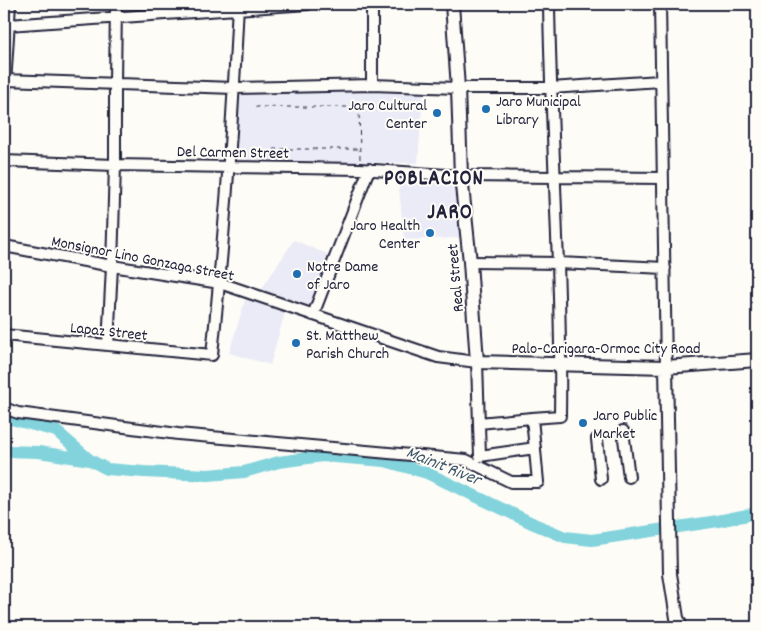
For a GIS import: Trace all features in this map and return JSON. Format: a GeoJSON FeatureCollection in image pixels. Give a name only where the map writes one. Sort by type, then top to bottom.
{"type":"FeatureCollection","features":[{"type":"Feature","properties":{"kind":"main road","name":"Real Street"},"geometry":{"type":"LineString","coordinates":[[452,4],[462,176],[480,362]]}},
{"type":"Feature","properties":{"kind":"main road","name":"Palo-Carigara-Ormoc City Road"},"geometry":{"type":"LineString","coordinates":[[480,362],[666,367],[757,360]]}},
{"type":"Feature","properties":{"kind":"main road"},"geometry":{"type":"LineString","coordinates":[[666,367],[670,574],[677,618],[681,627]]}},
{"type":"Feature","properties":{"kind":"street"},"geometry":{"type":"LineString","coordinates":[[108,345],[115,165],[116,4]]}},
{"type":"Feature","properties":{"kind":"street"},"geometry":{"type":"LineString","coordinates":[[8,25],[238,6],[308,4]]}},
{"type":"Feature","properties":{"kind":"street"},"geometry":{"type":"LineString","coordinates":[[372,4],[372,85]]}},
{"type":"Feature","properties":{"kind":"street"},"geometry":{"type":"LineString","coordinates":[[479,423],[560,416],[558,263],[550,88],[549,4]]}},
{"type":"Feature","properties":{"kind":"street"},"geometry":{"type":"LineString","coordinates":[[660,4],[666,367]]}},
{"type":"Feature","properties":{"kind":"street"},"geometry":{"type":"LineString","coordinates":[[220,283],[238,6]]}},
{"type":"Feature","properties":{"kind":"street"},"geometry":{"type":"LineString","coordinates":[[4,101],[8,9]]}},
{"type":"Feature","properties":{"kind":"street"},"geometry":{"type":"LineString","coordinates":[[5,80],[234,88],[372,85],[458,88],[550,88],[661,81]]}},
{"type":"Feature","properties":{"kind":"street","name":"Del Carmen Street"},"geometry":{"type":"LineString","coordinates":[[4,161],[115,165],[365,169],[462,176],[663,178]]}},
{"type":"Feature","properties":{"kind":"street"},"geometry":{"type":"LineString","coordinates":[[313,315],[365,169]]}},
{"type":"Feature","properties":{"kind":"street","name":"Monsignor Lino Gonzaga Street"},"geometry":{"type":"LineString","coordinates":[[4,246],[220,283],[438,357],[480,362]]}},
{"type":"Feature","properties":{"kind":"street"},"geometry":{"type":"LineString","coordinates":[[470,262],[558,263],[665,268]]}},
{"type":"Feature","properties":{"kind":"street","name":"Lapaz Street"},"geometry":{"type":"LineString","coordinates":[[4,335],[212,355],[220,283]]}},
{"type":"Feature","properties":{"kind":"street"},"geometry":{"type":"LineString","coordinates":[[480,362],[480,456],[535,448]]}},
{"type":"Feature","properties":{"kind":"street"},"geometry":{"type":"LineString","coordinates":[[4,408],[18,414],[178,434],[466,460],[511,482],[538,482],[532,418]]}},
{"type":"Feature","properties":{"kind":"street"},"geometry":{"type":"LineString","coordinates":[[623,431],[629,477]]}},
{"type":"Feature","properties":{"kind":"street"},"geometry":{"type":"LineString","coordinates":[[597,439],[601,479]]}},
{"type":"Feature","properties":{"kind":"path"},"geometry":{"type":"LineString","coordinates":[[255,107],[360,107],[360,149],[365,169]]}},
{"type":"Feature","properties":{"kind":"path"},"geometry":{"type":"LineString","coordinates":[[272,149],[360,149]]}},
{"type":"Feature","properties":{"kind":"shaded area"},"geometry":{"type":"Polygon","coordinates":[[[237,91],[423,93],[418,163],[234,161],[237,91]]]}},
{"type":"Feature","properties":{"kind":"shaded area"},"geometry":{"type":"Polygon","coordinates":[[[398,177],[455,178],[459,238],[404,240],[398,177]]]}},
{"type":"Feature","properties":{"kind":"shaded area","name":"Notre Dame of Jaro"},"geometry":{"type":"Polygon","coordinates":[[[294,240],[330,255],[314,300],[303,307],[259,293],[294,240]]]}},
{"type":"Feature","properties":{"kind":"shaded area","name":"Notre Dame of Jaro"},"geometry":{"type":"Polygon","coordinates":[[[246,297],[286,309],[270,365],[229,353],[246,297]]]}},
{"type":"Feature","properties":{"kind":"waterway","name":"Mainit River"},"geometry":{"type":"LineString","coordinates":[[4,417],[56,431],[90,460],[107,469],[208,475],[244,472],[279,462],[322,456],[385,461],[427,473],[565,537],[592,540],[718,521],[757,513]]}},
{"type":"Feature","properties":{"kind":"waterway"},"geometry":{"type":"LineString","coordinates":[[4,451],[39,452],[90,460]]}},
{"type":"Feature","properties":{"kind":"place","name":"Jaro Municipal Library"},"geometry":{"type":"Point","coordinates":[486,109]}},
{"type":"Feature","properties":{"kind":"place","name":"Jaro Cultural Center"},"geometry":{"type":"Point","coordinates":[437,113]}},
{"type":"Feature","properties":{"kind":"place","name":"Jaro Health Center"},"geometry":{"type":"Point","coordinates":[430,233]}},
{"type":"Feature","properties":{"kind":"place","name":"Notre Dame of Jaro"},"geometry":{"type":"Point","coordinates":[297,274]}},
{"type":"Feature","properties":{"kind":"place","name":"St. Matthew Parish Church"},"geometry":{"type":"Point","coordinates":[296,343]}},
{"type":"Feature","properties":{"kind":"place","name":"Jaro Public Market"},"geometry":{"type":"Point","coordinates":[583,423]}},
{"type":"Feature","properties":{"kind":"district","name":"POBLACION"},"geometry":{"type":"Point","coordinates":[434,177]}},
{"type":"Feature","properties":{"kind":"district","name":"JARO"},"geometry":{"type":"Point","coordinates":[450,211]}}]}
